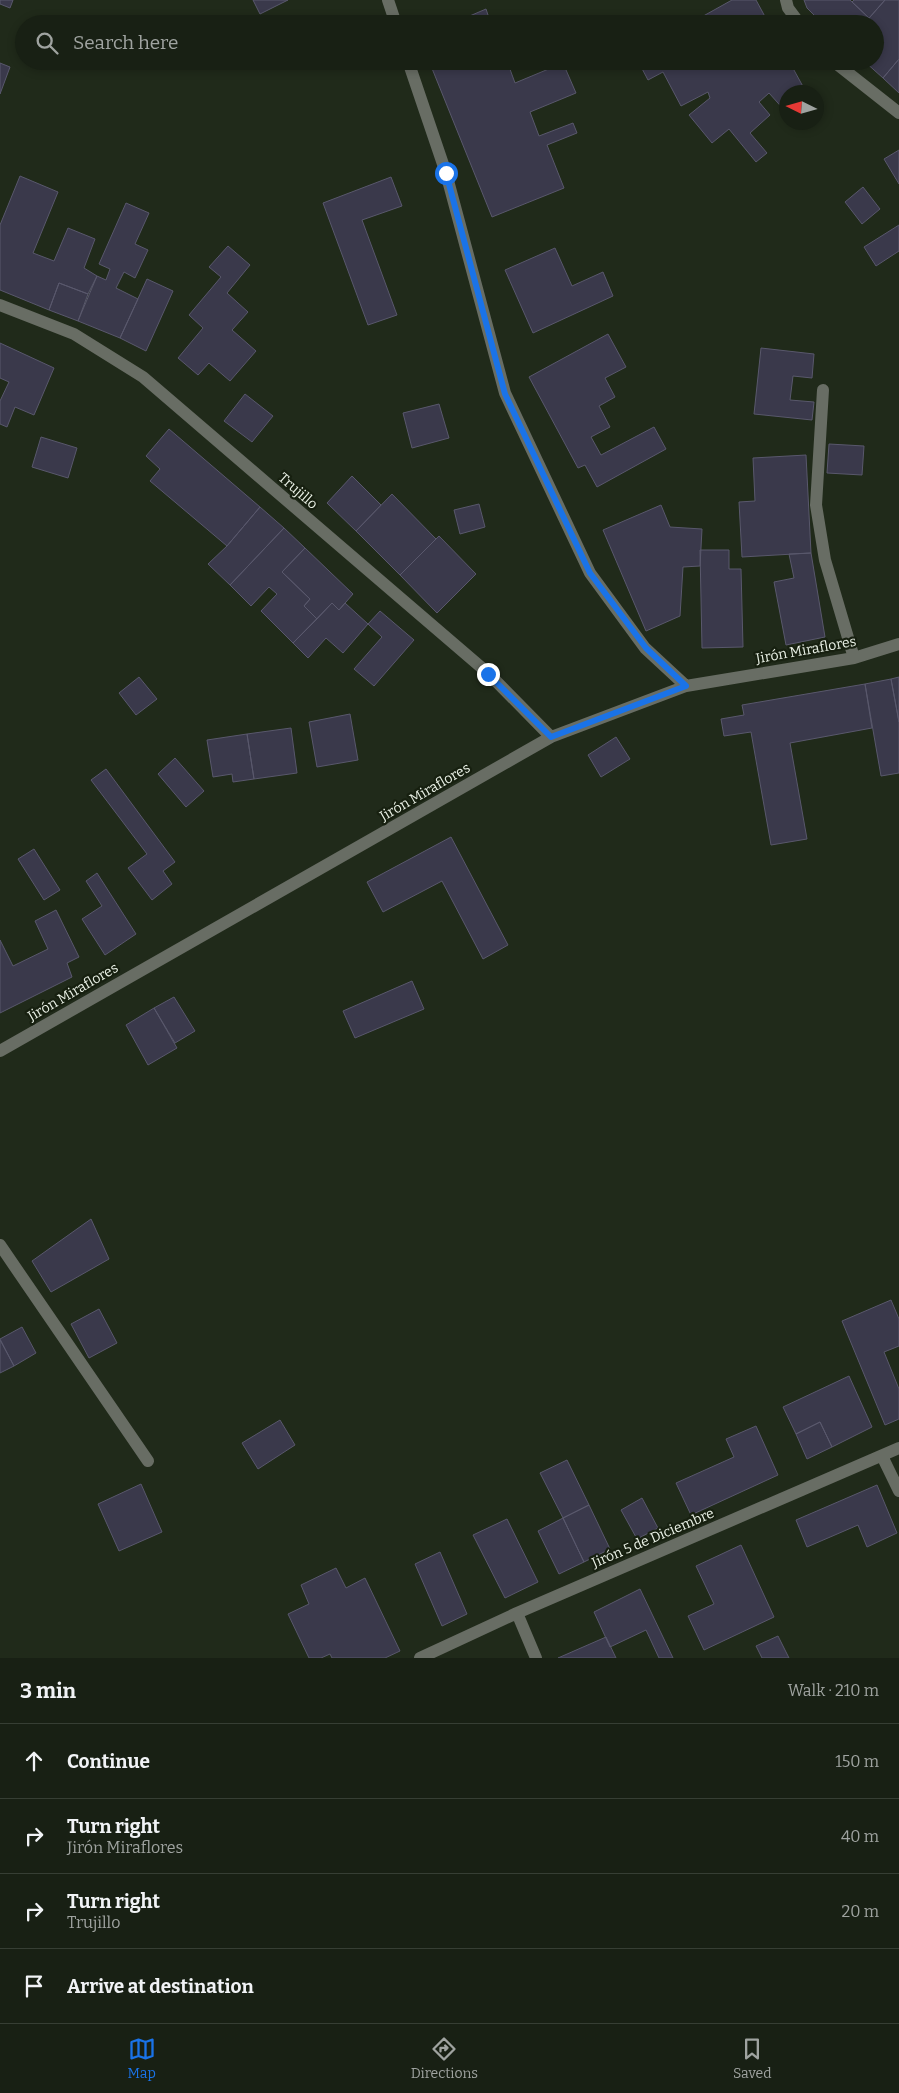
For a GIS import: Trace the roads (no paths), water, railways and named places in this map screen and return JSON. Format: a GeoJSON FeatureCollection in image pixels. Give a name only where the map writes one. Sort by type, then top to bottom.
{"type":"FeatureCollection","features":[{"type":"Feature","properties":{"kind":"street"},"geometry":{"type":"LineString","coordinates":[[388,0],[393,15]]}},
{"type":"Feature","properties":{"kind":"street"},"geometry":{"type":"LineString","coordinates":[[786,0],[788,8],[793,15]]}},
{"type":"Feature","properties":{"kind":"street"},"geometry":{"type":"LineString","coordinates":[[411,70],[448,180],[505,394],[590,573],[646,648],[686,686]]}},
{"type":"Feature","properties":{"kind":"street"},"geometry":{"type":"LineString","coordinates":[[845,70],[899,112]]}},
{"type":"Feature","properties":{"kind":"street","name":"Trujillo"},"geometry":{"type":"LineString","coordinates":[[0,305],[74,334],[143,377],[488,674],[551,737]]}},
{"type":"Feature","properties":{"kind":"street"},"geometry":{"type":"LineString","coordinates":[[823,390],[816,505],[825,560],[854,658]]}},
{"type":"Feature","properties":{"kind":"street","name":"Jirón Miraflores"},"geometry":{"type":"LineString","coordinates":[[0,1052],[551,737],[686,686],[854,658],[899,644]]}},
{"type":"Feature","properties":{"kind":"street"},"geometry":{"type":"LineString","coordinates":[[0,1245],[148,1461]]}},
{"type":"Feature","properties":{"kind":"street","name":"Jirón 5 de Diciembre"},"geometry":{"type":"LineString","coordinates":[[420,1658],[518,1613],[899,1448]]}},
{"type":"Feature","properties":{"kind":"street"},"geometry":{"type":"LineString","coordinates":[[882,1456],[899,1491]]}},
{"type":"Feature","properties":{"kind":"street"},"geometry":{"type":"LineString","coordinates":[[518,1613],[536,1658]]}}]}
